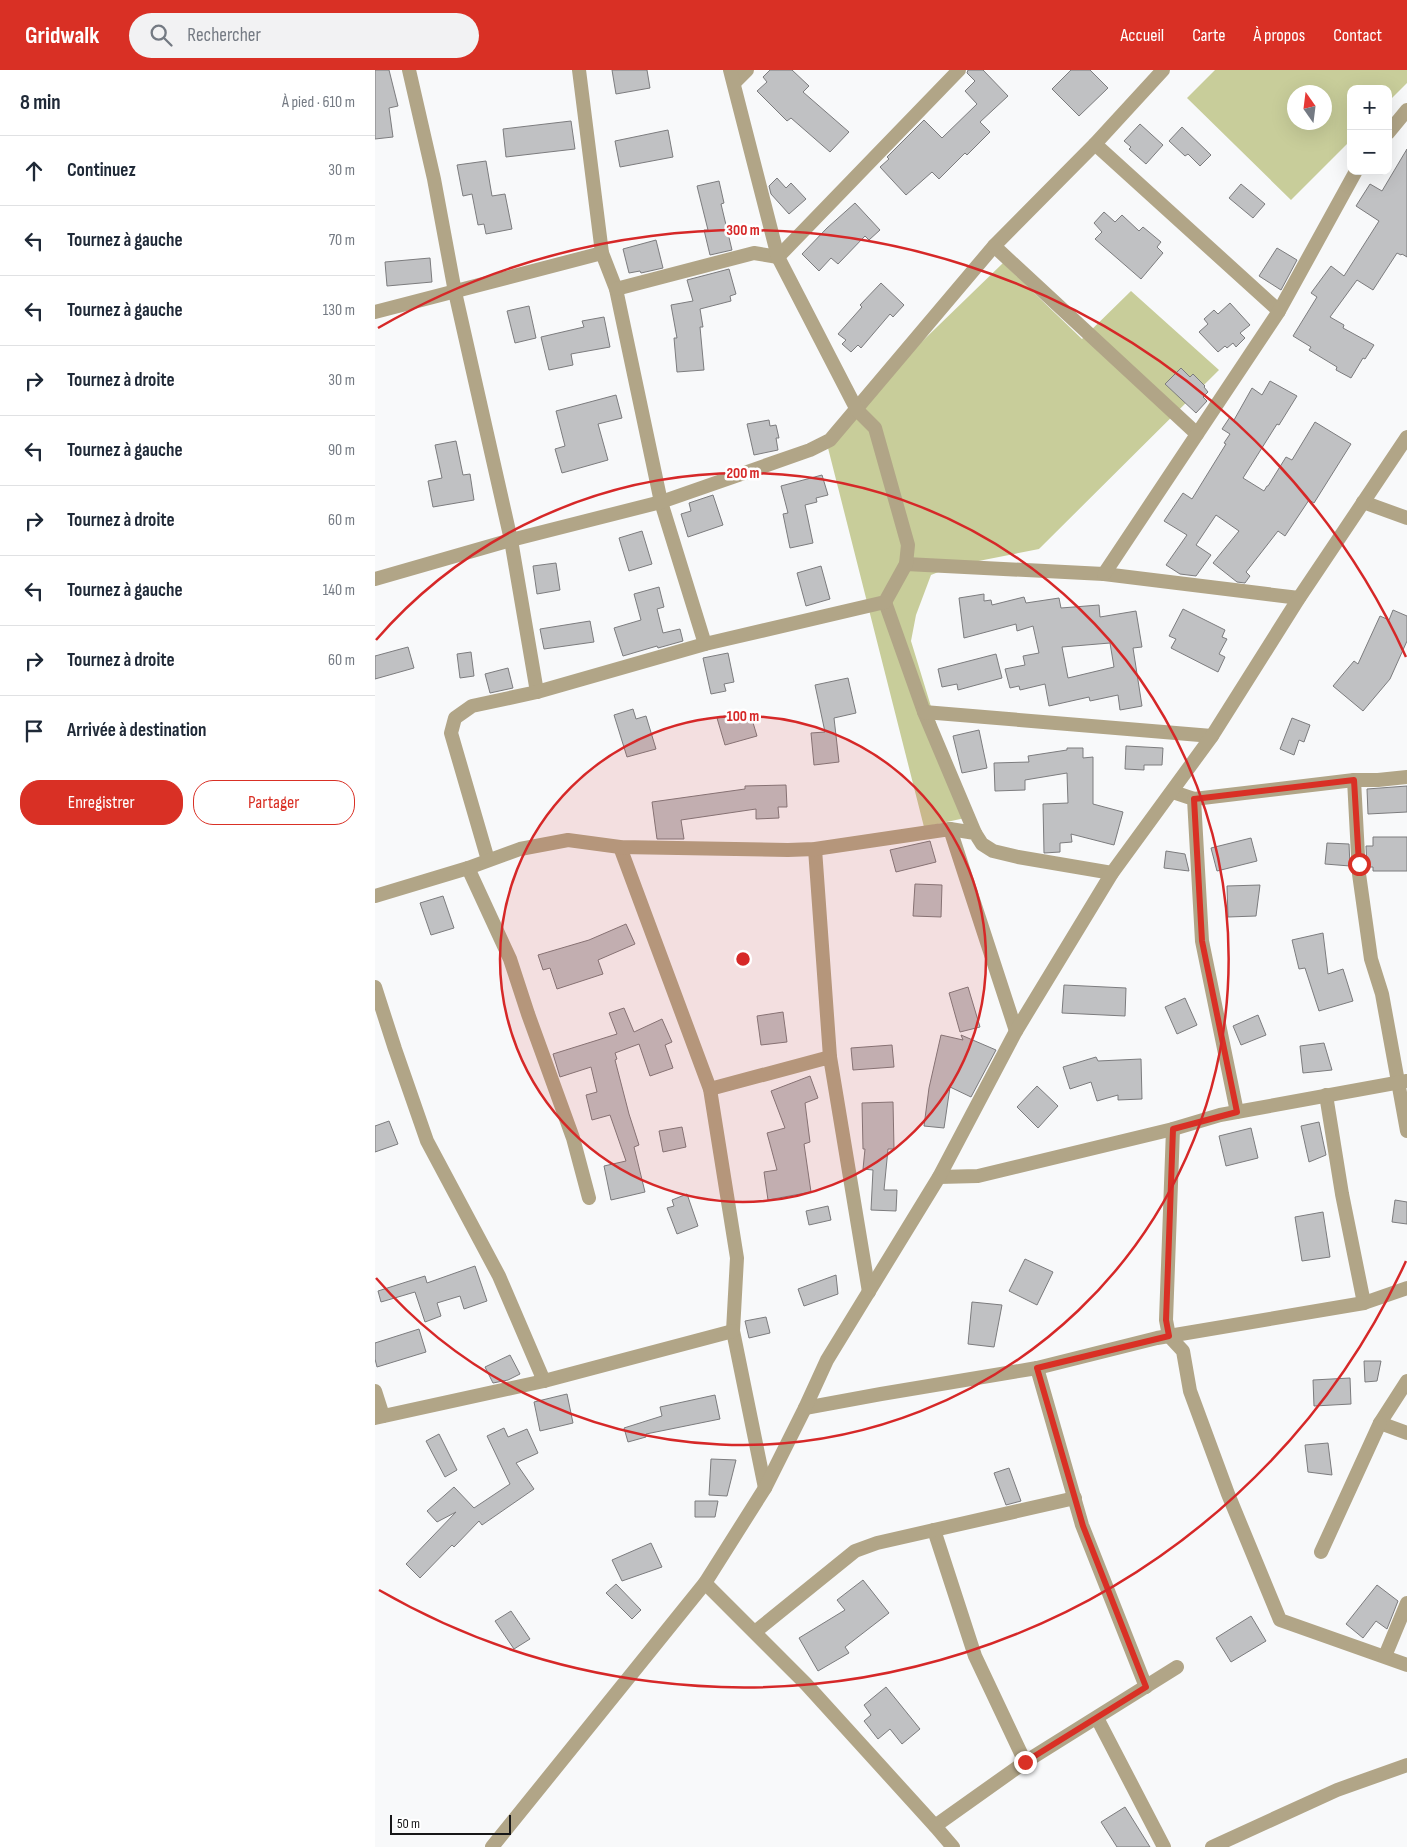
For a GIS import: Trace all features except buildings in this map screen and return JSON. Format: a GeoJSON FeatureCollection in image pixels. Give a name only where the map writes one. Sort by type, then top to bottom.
{"type":"FeatureCollection","features":[{"type":"Feature","properties":{"kind":"street"},"geometry":{"type":"LineString","coordinates":[[409,70],[434,179],[455,292],[511,540],[537,692]]}},
{"type":"Feature","properties":{"kind":"street"},"geometry":{"type":"LineString","coordinates":[[579,70],[603,253],[616,289],[661,502],[705,644]]}},
{"type":"Feature","properties":{"kind":"street"},"geometry":{"type":"LineString","coordinates":[[488,860],[451,733],[455,718],[472,706],[537,692],[705,644],[885,602],[906,564],[908,545],[875,428],[857,410],[778,256],[732,77],[747,70]]}},
{"type":"Feature","properties":{"kind":"street"},"geometry":{"type":"LineString","coordinates":[[778,256],[959,70]]}},
{"type":"Feature","properties":{"kind":"street"},"geometry":{"type":"LineString","coordinates":[[375,579],[511,540],[661,502],[810,450],[830,440],[994,246],[1095,144],[1163,70]]}},
{"type":"Feature","properties":{"kind":"street"},"geometry":{"type":"LineString","coordinates":[[1390,130],[1407,110]]}},
{"type":"Feature","properties":{"kind":"street"},"geometry":{"type":"LineString","coordinates":[[1095,144],[1279,311]]}},
{"type":"Feature","properties":{"kind":"street"},"geometry":{"type":"LineString","coordinates":[[1104,574],[1279,311],[1354,175]]}},
{"type":"Feature","properties":{"kind":"street"},"geometry":{"type":"LineString","coordinates":[[994,246],[1197,434]]}},
{"type":"Feature","properties":{"kind":"street"},"geometry":{"type":"LineString","coordinates":[[375,312],[603,253]]}},
{"type":"Feature","properties":{"kind":"street"},"geometry":{"type":"LineString","coordinates":[[616,289],[754,253],[778,256]]}},
{"type":"Feature","properties":{"kind":"street"},"geometry":{"type":"LineString","coordinates":[[492,1847],[705,1582],[765,1488],[827,1360],[939,1177],[1016,1031],[1113,873],[1212,736],[1299,598],[1407,437]]}},
{"type":"Feature","properties":{"kind":"street"},"geometry":{"type":"LineString","coordinates":[[1363,502],[1407,518]]}},
{"type":"Feature","properties":{"kind":"street"},"geometry":{"type":"LineString","coordinates":[[906,564],[1104,574],[1299,598]]}},
{"type":"Feature","properties":{"kind":"street"},"geometry":{"type":"LineString","coordinates":[[885,602],[924,712],[975,833],[982,844],[993,851],[1018,857],[1113,873]]}},
{"type":"Feature","properties":{"kind":"street"},"geometry":{"type":"LineString","coordinates":[[924,712],[1212,736]]}},
{"type":"Feature","properties":{"kind":"street"},"geometry":{"type":"LineString","coordinates":[[1173,792],[1194,799],[1354,780],[1407,777]]}},
{"type":"Feature","properties":{"kind":"street"},"geometry":{"type":"LineString","coordinates":[[1354,780],[1359,874],[1371,959],[1382,994],[1403,1082],[1407,1131]]}},
{"type":"Feature","properties":{"kind":"street"},"geometry":{"type":"LineString","coordinates":[[1194,799],[1202,941],[1237,1112]]}},
{"type":"Feature","properties":{"kind":"street"},"geometry":{"type":"LineString","coordinates":[[375,896],[469,868],[520,849],[568,840],[620,847],[815,849],[951,829],[975,833]]}},
{"type":"Feature","properties":{"kind":"street"},"geometry":{"type":"LineString","coordinates":[[951,829],[1016,1031]]}},
{"type":"Feature","properties":{"kind":"street"},"geometry":{"type":"LineString","coordinates":[[620,847],[710,1088],[737,1258],[733,1331],[765,1488]]}},
{"type":"Feature","properties":{"kind":"street"},"geometry":{"type":"LineString","coordinates":[[815,849],[830,1058],[869,1292]]}},
{"type":"Feature","properties":{"kind":"street"},"geometry":{"type":"LineString","coordinates":[[469,868],[510,959],[573,1138],[589,1198]]}},
{"type":"Feature","properties":{"kind":"street"},"geometry":{"type":"LineString","coordinates":[[375,987],[427,1141],[499,1276],[544,1381]]}},
{"type":"Feature","properties":{"kind":"street"},"geometry":{"type":"LineString","coordinates":[[710,1088],[830,1058]]}},
{"type":"Feature","properties":{"kind":"street"},"geometry":{"type":"LineString","coordinates":[[939,1177],[979,1176],[1237,1112],[1403,1082]]}},
{"type":"Feature","properties":{"kind":"street"},"geometry":{"type":"LineString","coordinates":[[1326,1095],[1342,1194],[1364,1303]]}},
{"type":"Feature","properties":{"kind":"street"},"geometry":{"type":"LineString","coordinates":[[1173,1129],[1166,1310],[1169,1336],[1183,1351],[1190,1391],[1228,1494],[1280,1620],[1407,1665]]}},
{"type":"Feature","properties":{"kind":"street"},"geometry":{"type":"LineString","coordinates":[[805,1408],[1037,1368],[1169,1336],[1364,1303],[1407,1288]]}},
{"type":"Feature","properties":{"kind":"street"},"geometry":{"type":"LineString","coordinates":[[375,1391],[379,1417],[544,1381],[733,1331]]}},
{"type":"Feature","properties":{"kind":"street"},"geometry":{"type":"LineString","coordinates":[[1037,1368],[1083,1526],[1146,1687]]}},
{"type":"Feature","properties":{"kind":"street"},"geometry":{"type":"LineString","coordinates":[[1321,1552],[1380,1423],[1407,1380]]}},
{"type":"Feature","properties":{"kind":"street"},"geometry":{"type":"LineString","coordinates":[[1380,1423],[1407,1433]]}},
{"type":"Feature","properties":{"kind":"street"},"geometry":{"type":"LineString","coordinates":[[755,1632],[855,1551],[877,1543],[1075,1498]]}},
{"type":"Feature","properties":{"kind":"street"},"geometry":{"type":"LineString","coordinates":[[934,1530],[975,1656],[1025,1762]]}},
{"type":"Feature","properties":{"kind":"street"},"geometry":{"type":"LineString","coordinates":[[705,1582],[806,1684],[953,1847]]}},
{"type":"Feature","properties":{"kind":"street"},"geometry":{"type":"LineString","coordinates":[[1385,1656],[1407,1603]]}},
{"type":"Feature","properties":{"kind":"street"},"geometry":{"type":"LineString","coordinates":[[935,1826],[1025,1762],[1177,1667]]}},
{"type":"Feature","properties":{"kind":"street"},"geometry":{"type":"LineString","coordinates":[[1097,1718],[1164,1847]]}},
{"type":"Feature","properties":{"kind":"street"},"geometry":{"type":"LineString","coordinates":[[1212,1847],[1337,1790],[1407,1765]]}},
{"type":"Feature","properties":{"kind":"green space"},"geometry":{"type":"Polygon","coordinates":[[[1215,70],[1407,70],[1407,83],[1392,98],[1392,85],[1347,85],[1347,144],[1291,200],[1187,98],[1215,70]]]}},
{"type":"Feature","properties":{"kind":"green space"},"geometry":{"type":"Polygon","coordinates":[[[1003,263],[1082,339],[1131,291],[1219,370],[1039,549],[953,566],[931,575],[916,615],[911,641],[965,818],[924,827],[827,444],[871,391],[1003,263]]]}},
{"type":"Feature","properties":{"kind":"route"},"geometry":{"type":"LineString","coordinates":[[1025,1762],[1146,1687],[1083,1526],[1037,1368],[1169,1336],[1166,1320],[1173,1129],[1237,1112],[1202,941],[1194,799],[1354,780],[1359,864]]}}]}
